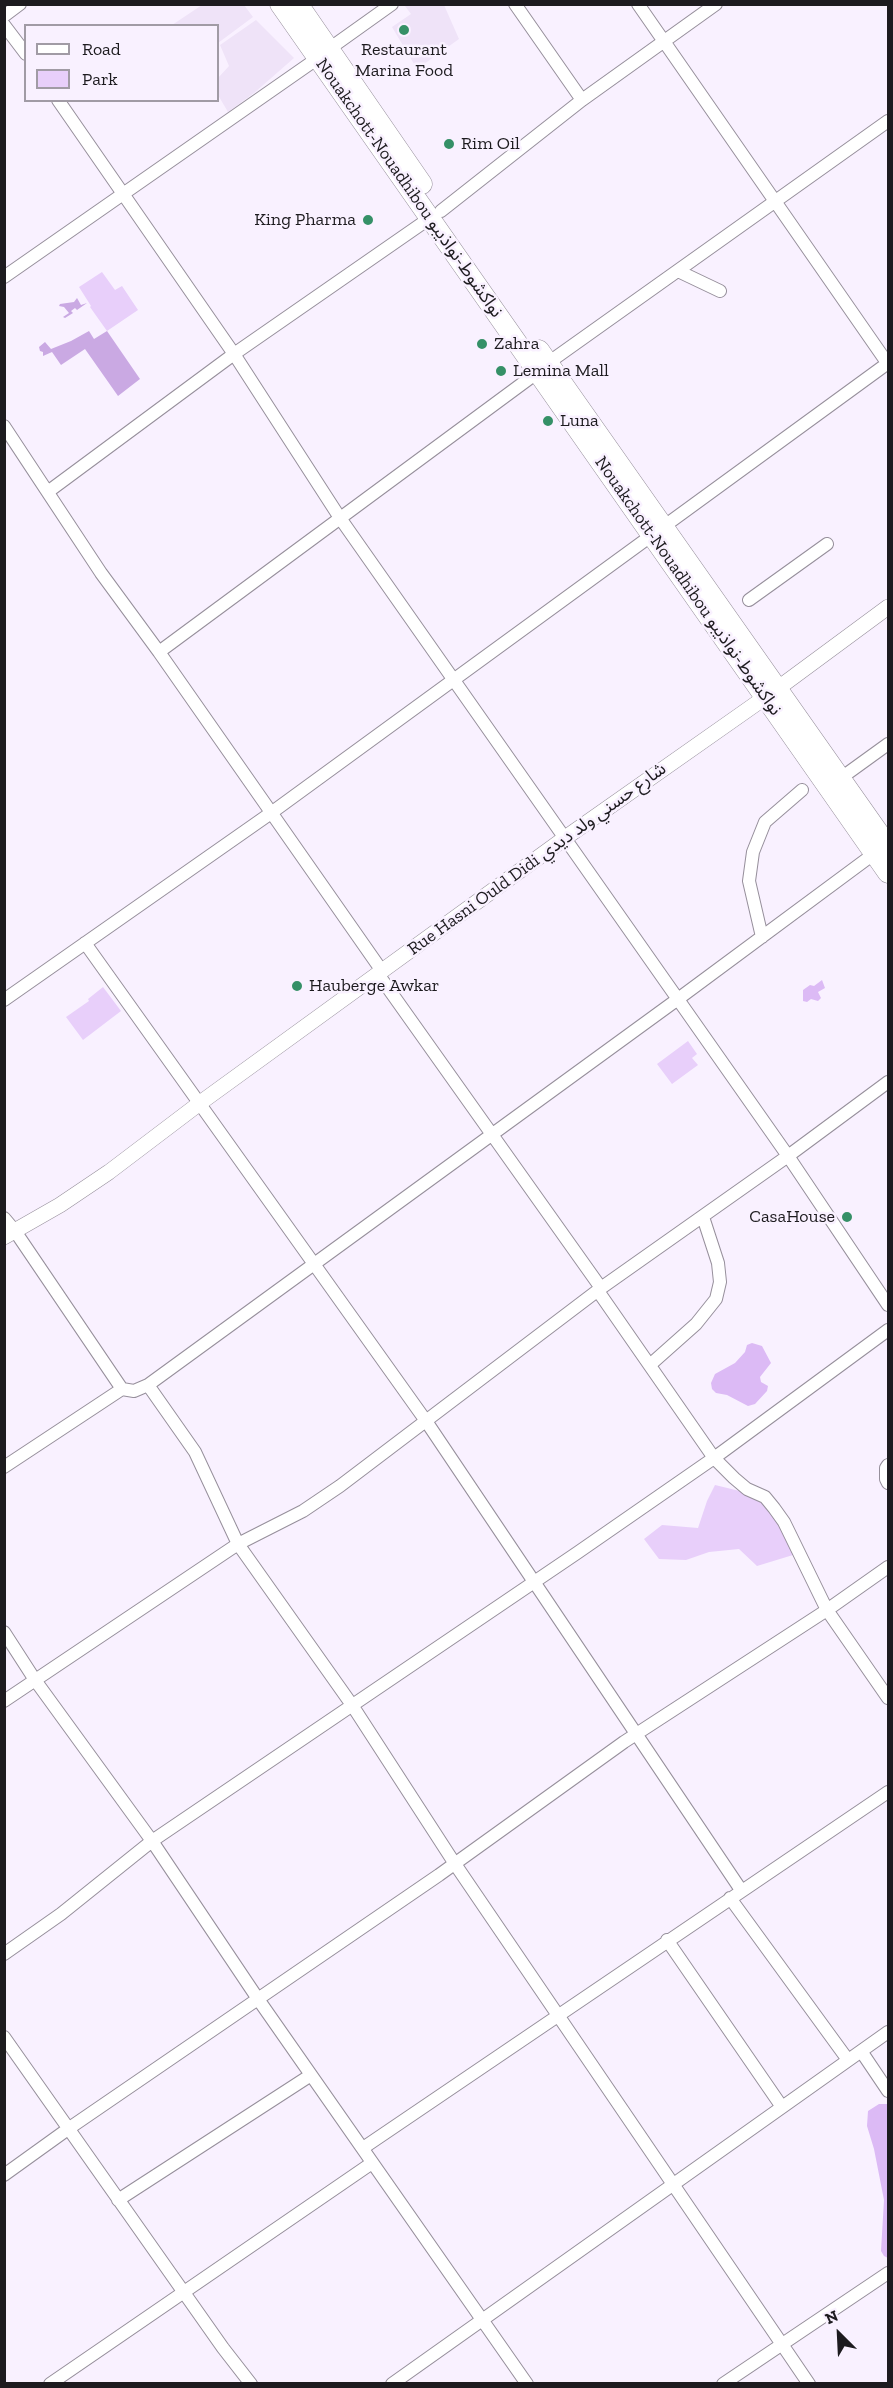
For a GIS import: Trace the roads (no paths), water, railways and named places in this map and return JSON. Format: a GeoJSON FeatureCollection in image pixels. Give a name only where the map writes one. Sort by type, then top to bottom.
{"type":"FeatureCollection","features":[{"type":"Feature","properties":{"kind":"highway","name":"Nouakchott-Nouadhibou نواكشوط-نواذيبو"},"geometry":{"type":"LineString","coordinates":[[280,4],[324,53]]}},
{"type":"Feature","properties":{"kind":"highway","name":"Nouakchott-Nouadhibou نواكشوط-نواذيبو"},"geometry":{"type":"LineString","coordinates":[[298,4],[324,53],[435,214],[771,693],[885,847]]}},
{"type":"Feature","properties":{"kind":"highway","name":"Nouakchott-Nouadhibou نواكشوط-نواذيبو"},"geometry":{"type":"LineString","coordinates":[[771,693],[841,778],[885,847],[888,873]]}},
{"type":"Feature","properties":{"kind":"street"},"geometry":{"type":"LineString","coordinates":[[4,16],[20,4]]}},
{"type":"Feature","properties":{"kind":"street"},"geometry":{"type":"LineString","coordinates":[[4,277],[392,4]]}},
{"type":"Feature","properties":{"kind":"street"},"geometry":{"type":"LineString","coordinates":[[515,4],[582,100]]}},
{"type":"Feature","properties":{"kind":"street"},"geometry":{"type":"LineString","coordinates":[[4,1000],[271,813],[888,363],[638,4]]}},
{"type":"Feature","properties":{"kind":"street"},"geometry":{"type":"LineString","coordinates":[[49,490],[234,354],[435,214],[582,100],[716,4]]}},
{"type":"Feature","properties":{"kind":"street"},"geometry":{"type":"LineString","coordinates":[[4,25],[24,51]]}},
{"type":"Feature","properties":{"kind":"street"},"geometry":{"type":"LineString","coordinates":[[59,102],[234,354],[340,518],[788,1156],[888,1305]]}},
{"type":"Feature","properties":{"kind":"street"},"geometry":{"type":"LineString","coordinates":[[159,652],[543,368],[888,121]]}},
{"type":"Feature","properties":{"kind":"street"},"geometry":{"type":"LineString","coordinates":[[678,272],[720,291]]}},
{"type":"Feature","properties":{"kind":"street"},"geometry":{"type":"LineString","coordinates":[[4,426],[49,490],[101,573],[159,652],[493,1133],[714,1458],[747,1488],[765,1497],[784,1522],[827,1610],[888,1698]]}},
{"type":"Feature","properties":{"kind":"street"},"geometry":{"type":"LineString","coordinates":[[749,600],[827,544]]}},
{"type":"Feature","properties":{"kind":"street","name":"Rue Hasni Ould Didi شارع حسني ولد ديدي"},"geometry":{"type":"LineString","coordinates":[[10,1234],[60,1205],[109,1172],[380,972],[888,607]]}},
{"type":"Feature","properties":{"kind":"street"},"geometry":{"type":"LineString","coordinates":[[841,778],[888,744]]}},
{"type":"Feature","properties":{"kind":"street"},"geometry":{"type":"LineString","coordinates":[[762,937],[749,881],[753,852],[765,822],[802,790]]}},
{"type":"Feature","properties":{"kind":"street"},"geometry":{"type":"LineString","coordinates":[[4,1467],[122,1389],[134,1391],[148,1385],[885,847]]}},
{"type":"Feature","properties":{"kind":"street"},"geometry":{"type":"LineString","coordinates":[[85,943],[426,1421],[637,1734],[736,1894],[848,2060]]}},
{"type":"Feature","properties":{"kind":"street"},"geometry":{"type":"LineString","coordinates":[[4,1701],[238,1544],[303,1511],[340,1486],[599,1289],[703,1217],[888,1082]]}},
{"type":"Feature","properties":{"kind":"street"},"geometry":{"type":"LineString","coordinates":[[651,1364],[696,1324],[716,1299],[720,1282],[718,1263],[703,1217]]}},
{"type":"Feature","properties":{"kind":"street"},"geometry":{"type":"LineString","coordinates":[[4,1218],[10,1234],[122,1389]]}},
{"type":"Feature","properties":{"kind":"street"},"geometry":{"type":"LineString","coordinates":[[4,1954],[61,1914],[152,1841],[714,1458],[888,1330]]}},
{"type":"Feature","properties":{"kind":"street"},"geometry":{"type":"LineString","coordinates":[[148,1385],[195,1452],[238,1544],[352,1705],[455,1864],[809,2384]]}},
{"type":"Feature","properties":{"kind":"street"},"geometry":{"type":"LineString","coordinates":[[888,1465],[886,1479],[888,1483]]}},
{"type":"Feature","properties":{"kind":"street"},"geometry":{"type":"LineString","coordinates":[[4,2175],[455,1864],[637,1734],[827,1610],[888,1567]]}},
{"type":"Feature","properties":{"kind":"street"},"geometry":{"type":"LineString","coordinates":[[4,1632],[35,1680],[152,1841],[258,1999],[527,2384]]}},
{"type":"Feature","properties":{"kind":"street"},"geometry":{"type":"LineString","coordinates":[[363,2148],[888,1792]]}},
{"type":"Feature","properties":{"kind":"street"},"geometry":{"type":"LineString","coordinates":[[667,1941],[782,2107]]}},
{"type":"Feature","properties":{"kind":"street"},"geometry":{"type":"LineString","coordinates":[[392,2384],[888,2032]]}},
{"type":"Feature","properties":{"kind":"street"},"geometry":{"type":"LineString","coordinates":[[4,2037],[251,2384]]}},
{"type":"Feature","properties":{"kind":"street"},"geometry":{"type":"LineString","coordinates":[[861,2050],[888,2091]]}},
{"type":"Feature","properties":{"kind":"street"},"geometry":{"type":"LineString","coordinates":[[118,2200],[311,2075]]}},
{"type":"Feature","properties":{"kind":"street"},"geometry":{"type":"LineString","coordinates":[[50,2384],[372,2163]]}},
{"type":"Feature","properties":{"kind":"street"},"geometry":{"type":"LineString","coordinates":[[723,2384],[888,2273]]}},
{"type":"Feature","properties":{"kind":"place","name":"Restaurant Marina Food"},"geometry":{"type":"Point","coordinates":[404,30]}},
{"type":"Feature","properties":{"kind":"place","name":"Rim Oil"},"geometry":{"type":"Point","coordinates":[449,144]}},
{"type":"Feature","properties":{"kind":"place","name":"King Pharma"},"geometry":{"type":"Point","coordinates":[368,220]}},
{"type":"Feature","properties":{"kind":"place","name":"Zahra"},"geometry":{"type":"Point","coordinates":[482,344]}},
{"type":"Feature","properties":{"kind":"place","name":"Lemina Mall"},"geometry":{"type":"Point","coordinates":[501,371]}},
{"type":"Feature","properties":{"kind":"place","name":"Luna"},"geometry":{"type":"Point","coordinates":[548,421]}},
{"type":"Feature","properties":{"kind":"place","name":"Hauberge Awkar"},"geometry":{"type":"Point","coordinates":[297,986]}},
{"type":"Feature","properties":{"kind":"place","name":"CasaHouse"},"geometry":{"type":"Point","coordinates":[847,1217]}}]}
